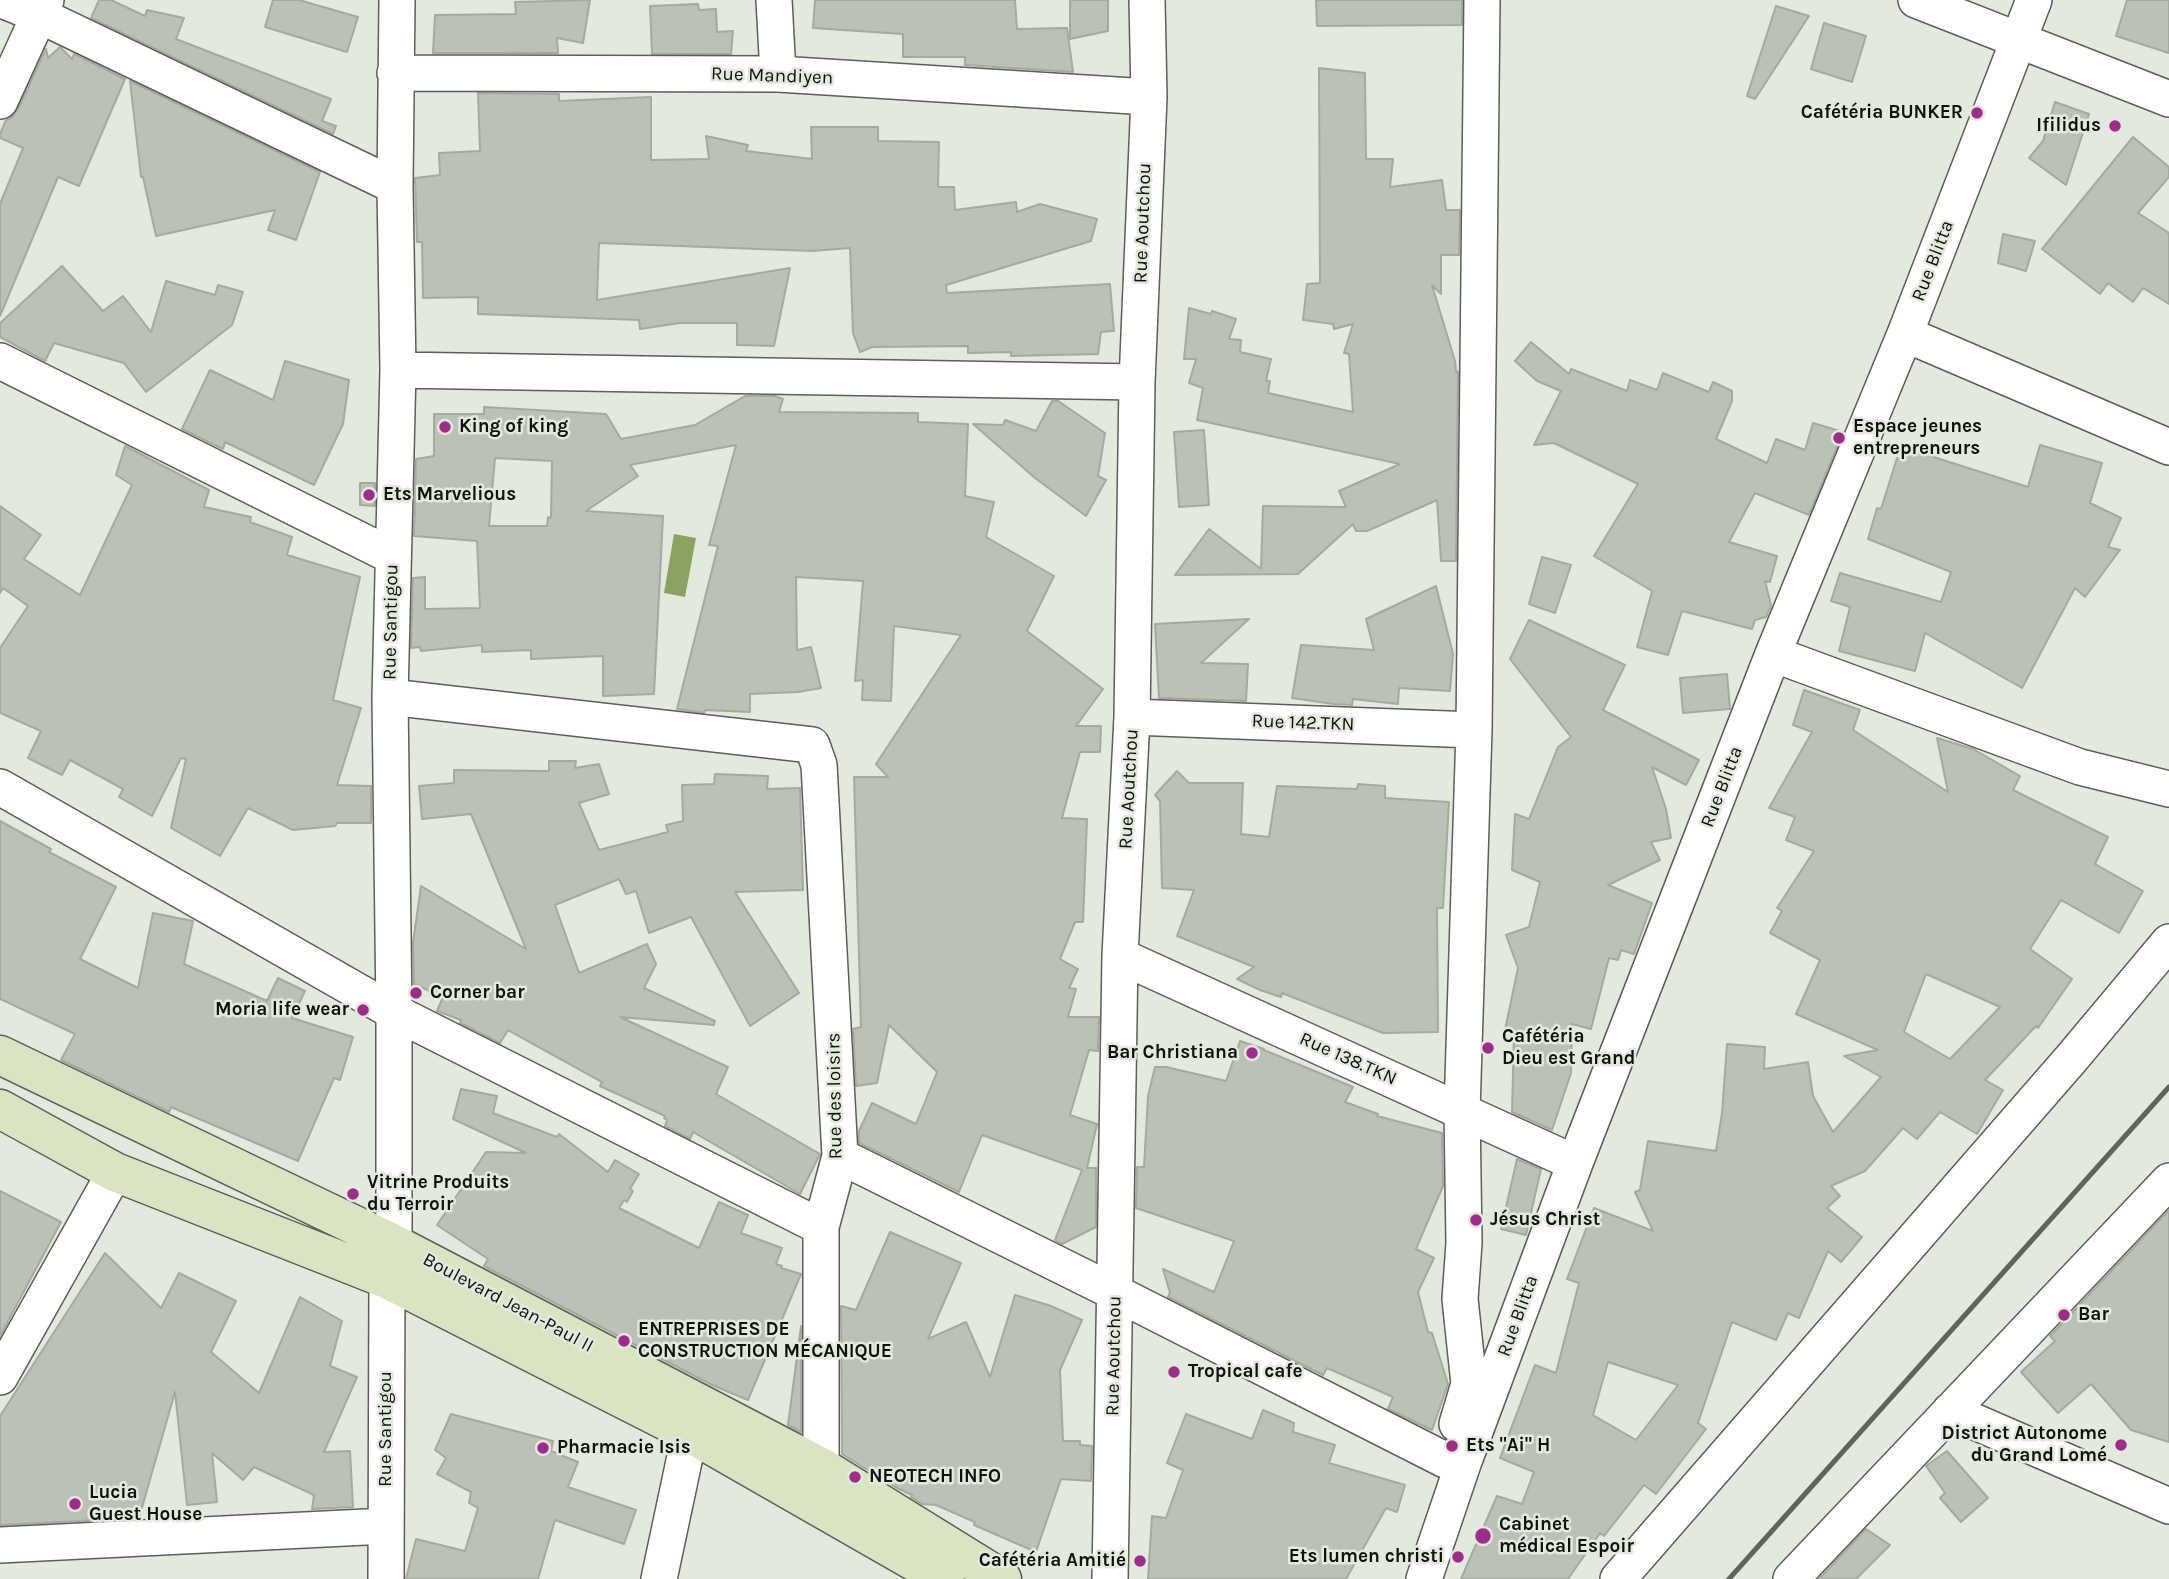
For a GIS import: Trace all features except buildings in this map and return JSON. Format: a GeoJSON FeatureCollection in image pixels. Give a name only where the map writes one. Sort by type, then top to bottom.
{"type":"FeatureCollection","features":[{"type":"Feature","properties":{"kind":"main road","name":"Boulevard Jean-Paul II"},"geometry":{"type":"LineString","coordinates":[[0,1055],[390,1261],[945,1579]]}},
{"type":"Feature","properties":{"kind":"main road","name":"Boulevard Jean-Paul II"},"geometry":{"type":"LineString","coordinates":[[0,1109],[116,1172],[390,1261],[821,1467],[1002,1579]]}},
{"type":"Feature","properties":{"kind":"street"},"geometry":{"type":"LineString","coordinates":[[2,0],[43,7],[395,186]]}},
{"type":"Feature","properties":{"kind":"street","name":"Rue Santigou"},"geometry":{"type":"LineString","coordinates":[[386,1579],[394,1012],[390,697],[391,556],[398,370],[395,186],[397,0]]}},
{"type":"Feature","properties":{"kind":"street"},"geometry":{"type":"LineString","coordinates":[[774,0],[778,74]]}},
{"type":"Feature","properties":{"kind":"street","name":"Rue Aoutchou"},"geometry":{"type":"LineString","coordinates":[[1110,1579],[1120,956],[1132,717],[1137,382],[1149,97],[1147,0]]}},
{"type":"Feature","properties":{"kind":"street"},"geometry":{"type":"LineString","coordinates":[[840,1156],[1455,1461],[1469,1384],[1460,1299],[1464,1243],[1462,1111],[1474,730],[1482,0]]}},
{"type":"Feature","properties":{"kind":"street"},"geometry":{"type":"LineString","coordinates":[[1916,0],[2169,99]]}},
{"type":"Feature","properties":{"kind":"street","name":"Rue Blitta"},"geometry":{"type":"LineString","coordinates":[[1424,1579],[1455,1461],[1575,1163],[1773,654],[1905,334],[2034,0]]}},
{"type":"Feature","properties":{"kind":"street"},"geometry":{"type":"LineString","coordinates":[[0,101],[43,7]]}},
{"type":"Feature","properties":{"kind":"street","name":"Rue Mandiyen"},"geometry":{"type":"LineString","coordinates":[[395,73],[778,74],[1149,97]]}},
{"type":"Feature","properties":{"kind":"street"},"geometry":{"type":"LineString","coordinates":[[1905,334],[2169,447]]}},
{"type":"Feature","properties":{"kind":"street"},"geometry":{"type":"LineString","coordinates":[[0,361],[391,556]]}},
{"type":"Feature","properties":{"kind":"street"},"geometry":{"type":"LineString","coordinates":[[398,370],[1137,382]]}},
{"type":"Feature","properties":{"kind":"street"},"geometry":{"type":"LineString","coordinates":[[1773,654],[2080,767],[2169,789]]}},
{"type":"Feature","properties":{"kind":"street","name":"Rue des loisirs"},"geometry":{"type":"LineString","coordinates":[[390,697],[813,745],[819,765],[840,1156],[821,1227],[821,1467]]}},
{"type":"Feature","properties":{"kind":"street","name":"Rue 142.TKN"},"geometry":{"type":"LineString","coordinates":[[1132,717],[1474,730]]}},
{"type":"Feature","properties":{"kind":"street"},"geometry":{"type":"LineString","coordinates":[[0,787],[394,1012],[821,1227]]}},
{"type":"Feature","properties":{"kind":"street"},"geometry":{"type":"LineString","coordinates":[[1618,1579],[2071,1059],[2169,942]]}},
{"type":"Feature","properties":{"kind":"street","name":"Rue 138.TKN"},"geometry":{"type":"LineString","coordinates":[[1120,956],[1575,1163]]}},
{"type":"Feature","properties":{"kind":"street"},"geometry":{"type":"LineString","coordinates":[[0,1377],[116,1172]]}},
{"type":"Feature","properties":{"kind":"street"},"geometry":{"type":"LineString","coordinates":[[1791,1579],[2169,1181]]}},
{"type":"Feature","properties":{"kind":"street"},"geometry":{"type":"LineString","coordinates":[[1951,1411],[2169,1506]]}},
{"type":"Feature","properties":{"kind":"street"},"geometry":{"type":"LineString","coordinates":[[659,1579],[691,1433]]}},
{"type":"Feature","properties":{"kind":"street"},"geometry":{"type":"LineString","coordinates":[[0,1545],[386,1526]]}},
{"type":"Feature","properties":{"kind":"shaded area"},"geometry":{"type":"Polygon","coordinates":[[[674,534],[696,538],[685,597],[664,593],[674,534]]]}},
{"type":"Feature","properties":{"kind":"railway"},"geometry":{"type":"LineString","coordinates":[[1729,1579],[2169,1087]]}},
{"type":"Feature","properties":{"kind":"place","name":"Cafétéria BUNKER"},"geometry":{"type":"Point","coordinates":[1977,113]}},
{"type":"Feature","properties":{"kind":"place","name":"Ifilidus"},"geometry":{"type":"Point","coordinates":[2115,126]}},
{"type":"Feature","properties":{"kind":"place","name":"King of king"},"geometry":{"type":"Point","coordinates":[445,427]}},
{"type":"Feature","properties":{"kind":"place","name":"Espace jeunes entrepreneurs"},"geometry":{"type":"Point","coordinates":[1839,438]}},
{"type":"Feature","properties":{"kind":"place","name":"Ets Marvelious"},"geometry":{"type":"Point","coordinates":[369,495]}},
{"type":"Feature","properties":{"kind":"place","name":"Corner bar"},"geometry":{"type":"Point","coordinates":[416,993]}},
{"type":"Feature","properties":{"kind":"place","name":"Moria life wear"},"geometry":{"type":"Point","coordinates":[363,1010]}},
{"type":"Feature","properties":{"kind":"place","name":"Cafétéria Dieu est Grand"},"geometry":{"type":"Point","coordinates":[1488,1048]}},
{"type":"Feature","properties":{"kind":"place","name":"Bar Christiana"},"geometry":{"type":"Point","coordinates":[1252,1053]}},
{"type":"Feature","properties":{"kind":"place","name":"Vitrine Produits du Terroir"},"geometry":{"type":"Point","coordinates":[353,1194]}},
{"type":"Feature","properties":{"kind":"place","name":"Jésus Christ"},"geometry":{"type":"Point","coordinates":[1476,1220]}},
{"type":"Feature","properties":{"kind":"place","name":"Bar"},"geometry":{"type":"Point","coordinates":[2064,1315]}},
{"type":"Feature","properties":{"kind":"place","name":"ENTREPRISES DE CONSTRUCTION MÉCANIQUE"},"geometry":{"type":"Point","coordinates":[624,1341]}},
{"type":"Feature","properties":{"kind":"place","name":"Tropical cafe"},"geometry":{"type":"Point","coordinates":[1174,1372]}},
{"type":"Feature","properties":{"kind":"place","name":"District Autonome du Grand Lomé"},"geometry":{"type":"Point","coordinates":[2121,1445]}},
{"type":"Feature","properties":{"kind":"place","name":"Ets \"Ai\" H"},"geometry":{"type":"Point","coordinates":[1452,1446]}},
{"type":"Feature","properties":{"kind":"place","name":"Pharmacie Isis"},"geometry":{"type":"Point","coordinates":[543,1448]}},
{"type":"Feature","properties":{"kind":"place","name":"NEOTECH INFO"},"geometry":{"type":"Point","coordinates":[855,1477]}},
{"type":"Feature","properties":{"kind":"place","name":"Lucia Guest House"},"geometry":{"type":"Point","coordinates":[75,1504]}},
{"type":"Feature","properties":{"kind":"place","name":"Cabinet médical Espoir"},"geometry":{"type":"Point","coordinates":[1483,1536]}},
{"type":"Feature","properties":{"kind":"place","name":"Ets lumen christi"},"geometry":{"type":"Point","coordinates":[1458,1557]}},
{"type":"Feature","properties":{"kind":"place","name":"Cafétéria Amitié"},"geometry":{"type":"Point","coordinates":[1140,1561]}}]}
